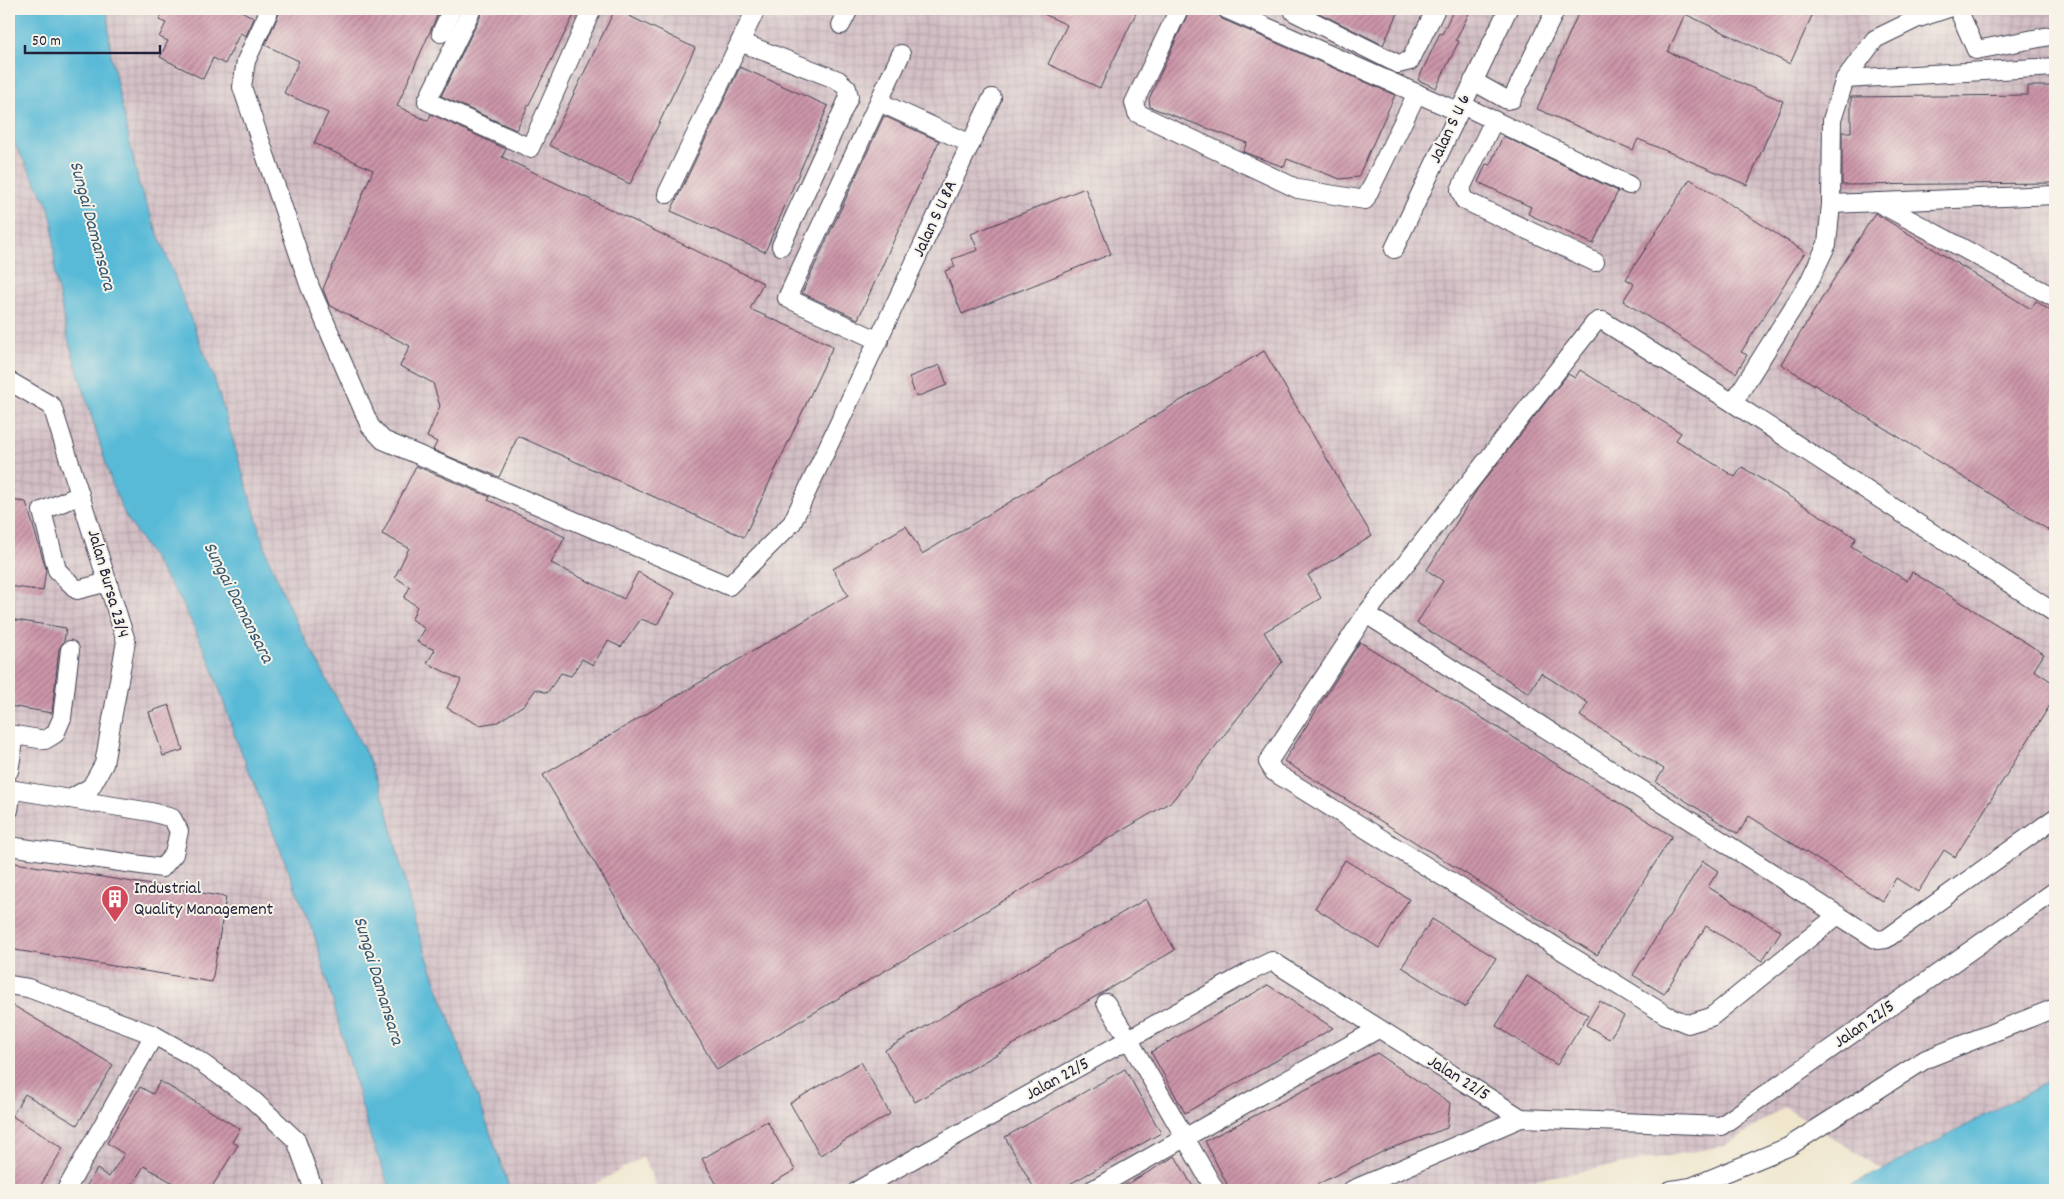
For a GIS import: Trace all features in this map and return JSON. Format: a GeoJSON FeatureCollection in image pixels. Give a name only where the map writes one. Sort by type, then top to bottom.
{"type":"FeatureCollection","features":[{"type":"Feature","properties":{"kind":"street","name":"Jalan S U 8A"},"geometry":{"type":"LineString","coordinates":[[270,9],[246,61],[242,87],[310,287],[370,426],[383,440],[729,586],[792,523],[992,98]]}},
{"type":"Feature","properties":{"kind":"street"},"geometry":{"type":"LineString","coordinates":[[441,34],[452,9]]}},
{"type":"Feature","properties":{"kind":"street"},"geometry":{"type":"LineString","coordinates":[[472,9],[427,101],[530,148],[592,9]]}},
{"type":"Feature","properties":{"kind":"street"},"geometry":{"type":"LineString","coordinates":[[667,194],[756,9]]}},
{"type":"Feature","properties":{"kind":"street"},"geometry":{"type":"LineString","coordinates":[[841,25],[849,9]]}},
{"type":"Feature","properties":{"kind":"street"},"geometry":{"type":"LineString","coordinates":[[1179,9],[1134,103],[1137,113],[1298,190],[1365,200],[1417,93]]}},
{"type":"Feature","properties":{"kind":"street"},"geometry":{"type":"LineString","coordinates":[[1226,9],[1417,93],[1494,120],[1629,184]]}},
{"type":"Feature","properties":{"kind":"street"},"geometry":{"type":"LineString","coordinates":[[1294,9],[1294,12],[1398,64],[1410,61],[1436,9]]}},
{"type":"Feature","properties":{"kind":"street","name":"Jalan S U 6"},"geometry":{"type":"LineString","coordinates":[[1394,249],[1508,9]]}},
{"type":"Feature","properties":{"kind":"street"},"geometry":{"type":"LineString","coordinates":[[1473,81],[1507,100],[1512,99],[1556,9]]}},
{"type":"Feature","properties":{"kind":"street"},"geometry":{"type":"LineString","coordinates":[[1733,403],[1808,284],[1827,244],[1831,204],[1832,120],[1845,79],[1875,39],[1916,19],[1946,9]]}},
{"type":"Feature","properties":{"kind":"street"},"geometry":{"type":"LineString","coordinates":[[1958,9],[1976,50],[1980,71]]}},
{"type":"Feature","properties":{"kind":"street"},"geometry":{"type":"LineString","coordinates":[[1976,50],[2055,35]]}},
{"type":"Feature","properties":{"kind":"street"},"geometry":{"type":"LineString","coordinates":[[740,42],[838,80],[847,88],[849,97],[782,246]]}},
{"type":"Feature","properties":{"kind":"street"},"geometry":{"type":"LineString","coordinates":[[879,341],[787,298],[901,54]]}},
{"type":"Feature","properties":{"kind":"street"},"geometry":{"type":"LineString","coordinates":[[1845,79],[2055,67]]}},
{"type":"Feature","properties":{"kind":"street"},"geometry":{"type":"LineString","coordinates":[[879,102],[971,144]]}},
{"type":"Feature","properties":{"kind":"street"},"geometry":{"type":"LineString","coordinates":[[1494,120],[1460,190],[1464,200],[1595,262]]}},
{"type":"Feature","properties":{"kind":"street"},"geometry":{"type":"LineString","coordinates":[[1831,204],[2055,195]]}},
{"type":"Feature","properties":{"kind":"street"},"geometry":{"type":"LineString","coordinates":[[1876,202],[2055,298]]}},
{"type":"Feature","properties":{"kind":"street"},"geometry":{"type":"LineString","coordinates":[[1838,916],[1710,1017],[1688,1024],[1666,1016],[1274,772],[1268,762],[1366,614],[1598,320],[1603,321],[1733,403],[2055,613]]}},
{"type":"Feature","properties":{"kind":"street","name":"Jalan Bursa 23/4"},"geometry":{"type":"LineString","coordinates":[[9,381],[52,406],[126,641],[104,764],[91,787],[70,800]]}},
{"type":"Feature","properties":{"kind":"street"},"geometry":{"type":"LineString","coordinates":[[80,495],[42,511],[57,570],[77,590],[108,582]]}},
{"type":"Feature","properties":{"kind":"street"},"geometry":{"type":"LineString","coordinates":[[1366,614],[1878,940],[1886,939],[2055,818]]}},
{"type":"Feature","properties":{"kind":"street"},"geometry":{"type":"LineString","coordinates":[[9,770],[12,734],[46,740],[55,734],[62,718],[70,650]]}},
{"type":"Feature","properties":{"kind":"street"},"geometry":{"type":"LineString","coordinates":[[9,810],[10,789],[151,812],[172,818],[179,831],[174,854],[162,868],[9,846]]}},
{"type":"Feature","properties":{"kind":"street","name":"Jalan 22/5"},"geometry":{"type":"LineString","coordinates":[[863,1188],[1272,961],[1521,1118],[1721,1126],[2055,891]]}},
{"type":"Feature","properties":{"kind":"street"},"geometry":{"type":"LineString","coordinates":[[9,985],[28,988],[154,1035],[195,1058],[252,1099],[296,1140],[314,1190]]}},
{"type":"Feature","properties":{"kind":"street"},"geometry":{"type":"LineString","coordinates":[[1106,1004],[1129,1040],[1215,1190]]}},
{"type":"Feature","properties":{"kind":"street"},"geometry":{"type":"LineString","coordinates":[[1671,1190],[1691,1187],[1788,1147],[1926,1058],[2055,1008]]}},
{"type":"Feature","properties":{"kind":"street"},"geometry":{"type":"LineString","coordinates":[[1092,1190],[1378,1029]]}},
{"type":"Feature","properties":{"kind":"street"},"geometry":{"type":"LineString","coordinates":[[66,1190],[154,1035]]}},
{"type":"Feature","properties":{"kind":"street"},"geometry":{"type":"LineString","coordinates":[[1352,1190],[1521,1118]]}},
{"type":"Feature","properties":{"kind":"shaded area"},"geometry":{"type":"Polygon","coordinates":[[[107,9],[2055,9],[2055,1078],[1883,1170],[1784,1107],[1725,1146],[1521,1182],[1502,1190],[658,1190],[643,1157],[585,1190],[509,1190],[415,923],[386,805],[368,757],[292,614],[268,557],[215,381],[139,185],[111,56],[107,9]]]}},
{"type":"Feature","properties":{"kind":"shaded area"},"geometry":{"type":"Polygon","coordinates":[[[9,111],[12,139],[48,205],[53,225],[55,276],[125,515],[183,604],[211,664],[235,736],[315,937],[371,1139],[391,1190],[9,1190],[9,111]]]}},
{"type":"Feature","properties":{"kind":"water","name":"Sungai Damansara"},"geometry":{"type":"Polygon","coordinates":[[[9,9],[107,9],[111,56],[139,185],[215,381],[268,557],[292,614],[368,757],[386,805],[415,923],[509,1190],[391,1190],[371,1139],[315,937],[235,736],[211,664],[183,604],[125,515],[113,487],[68,339],[55,276],[53,225],[48,205],[12,139],[9,111],[9,9]]]}},
{"type":"Feature","properties":{"kind":"water"},"geometry":{"type":"Polygon","coordinates":[[[2055,1078],[2055,1190],[1838,1190],[1883,1170],[2055,1078]]]}},
{"type":"Feature","properties":{"kind":"building"},"geometry":{"type":"Polygon","coordinates":[[[165,9],[238,9],[254,18],[246,36],[240,33],[225,64],[213,58],[203,79],[160,57],[168,41],[159,37],[166,23],[159,20],[165,9]]]}},
{"type":"Feature","properties":{"kind":"building"},"geometry":{"type":"Polygon","coordinates":[[[281,9],[440,9],[397,106],[428,121],[431,114],[506,149],[502,157],[763,283],[750,309],[833,346],[744,537],[518,436],[499,477],[433,450],[437,442],[427,437],[440,406],[433,383],[400,366],[410,346],[329,305],[323,289],[373,170],[314,143],[328,113],[284,93],[299,61],[265,45],[281,9]]]}},
{"type":"Feature","properties":{"kind":"building"},"geometry":{"type":"Polygon","coordinates":[[[484,9],[577,9],[516,130],[441,96],[484,9]]]}},
{"type":"Feature","properties":{"kind":"building"},"geometry":{"type":"Polygon","coordinates":[[[615,9],[695,48],[630,184],[549,145],[615,9]]]}},
{"type":"Feature","properties":{"kind":"building"},"geometry":{"type":"Polygon","coordinates":[[[1033,9],[1138,9],[1100,88],[1048,64],[1067,25],[1033,9]]]}},
{"type":"Feature","properties":{"kind":"building"},"geometry":{"type":"Polygon","coordinates":[[[1190,9],[1211,9],[1216,11],[1222,19],[1395,95],[1358,177],[1340,179],[1287,159],[1284,167],[1243,152],[1247,143],[1150,107],[1149,99],[1190,9]]]}},
{"type":"Feature","properties":{"kind":"building"},"geometry":{"type":"Polygon","coordinates":[[[1311,9],[1400,9],[1383,45],[1311,9]]]}},
{"type":"Feature","properties":{"kind":"building"},"geometry":{"type":"Polygon","coordinates":[[[1454,9],[1471,9],[1456,40],[1459,41],[1436,88],[1418,80],[1440,33],[1442,34],[1454,9]]]}},
{"type":"Feature","properties":{"kind":"building"},"geometry":{"type":"Polygon","coordinates":[[[1580,9],[1815,9],[1790,64],[1685,14],[1668,52],[1783,101],[1747,185],[1638,139],[1633,150],[1537,109],[1580,9]]]}},
{"type":"Feature","properties":{"kind":"building"},"geometry":{"type":"Polygon","coordinates":[[[740,67],[828,106],[765,252],[671,211],[740,67]]]}},
{"type":"Feature","properties":{"kind":"building"},"geometry":{"type":"Polygon","coordinates":[[[2028,86],[2055,86],[2055,183],[1842,185],[1842,132],[1851,132],[1851,97],[2028,95],[2028,86]]]}},
{"type":"Feature","properties":{"kind":"building"},"geometry":{"type":"Polygon","coordinates":[[[884,116],[939,141],[858,319],[802,293],[884,116]]]}},
{"type":"Feature","properties":{"kind":"building"},"geometry":{"type":"Polygon","coordinates":[[[1503,136],[1618,191],[1593,244],[1528,214],[1531,207],[1478,182],[1486,164],[1490,165],[1503,136]]]}},
{"type":"Feature","properties":{"kind":"building"},"geometry":{"type":"Polygon","coordinates":[[[1690,179],[1805,252],[1741,352],[1747,355],[1736,373],[1623,301],[1634,284],[1626,279],[1690,179]]]}},
{"type":"Feature","properties":{"kind":"building"},"geometry":{"type":"Polygon","coordinates":[[[1085,188],[1111,254],[962,314],[945,271],[955,267],[952,259],[978,250],[971,234],[1085,188]]]}},
{"type":"Feature","properties":{"kind":"building"},"geometry":{"type":"Polygon","coordinates":[[[1875,213],[2031,309],[2036,301],[2055,314],[2055,534],[1781,364],[1875,213]]]}},
{"type":"Feature","properties":{"kind":"building"},"geometry":{"type":"Polygon","coordinates":[[[1264,351],[1372,536],[1308,575],[1321,598],[1264,632],[1282,662],[1172,801],[717,1070],[543,775],[848,595],[833,569],[906,526],[922,554],[1264,351]]]}},
{"type":"Feature","properties":{"kind":"building"},"geometry":{"type":"Polygon","coordinates":[[[940,365],[947,385],[916,397],[909,377],[940,365]]]}},
{"type":"Feature","properties":{"kind":"building"},"geometry":{"type":"Polygon","coordinates":[[[1580,370],[1681,433],[1676,440],[1735,477],[1742,467],[1856,538],[1851,546],[1907,581],[1912,572],[2044,654],[2034,670],[2055,684],[2055,697],[1955,857],[1944,850],[1918,892],[1896,878],[1883,901],[1749,816],[1738,834],[1656,782],[1664,769],[1580,716],[1588,703],[1541,673],[1529,693],[1417,623],[1443,581],[1427,570],[1478,488],[1568,374],[1575,378],[1580,370]]]}},
{"type":"Feature","properties":{"kind":"building"},"geometry":{"type":"Polygon","coordinates":[[[416,466],[490,497],[488,500],[565,537],[551,563],[624,599],[638,572],[675,593],[657,625],[641,619],[621,647],[608,641],[593,665],[582,659],[571,676],[561,673],[547,693],[536,689],[525,704],[498,722],[479,725],[447,708],[461,680],[427,663],[435,650],[417,642],[425,629],[412,619],[417,606],[404,598],[410,587],[395,577],[409,548],[382,534],[416,466]]]}},
{"type":"Feature","properties":{"kind":"building"},"geometry":{"type":"Polygon","coordinates":[[[9,500],[26,502],[46,569],[43,591],[9,586],[9,500]]]}},
{"type":"Feature","properties":{"kind":"building"},"geometry":{"type":"Polygon","coordinates":[[[9,619],[66,628],[64,641],[59,649],[52,713],[9,706],[9,619]]]}},
{"type":"Feature","properties":{"kind":"building"},"geometry":{"type":"Polygon","coordinates":[[[1360,642],[1672,836],[1597,955],[1284,761],[1360,642]]]}},
{"type":"Feature","properties":{"kind":"building"},"geometry":{"type":"Polygon","coordinates":[[[169,705],[183,750],[163,756],[149,712],[169,705]]]}},
{"type":"Feature","properties":{"kind":"building"},"geometry":{"type":"Polygon","coordinates":[[[1345,860],[1409,899],[1379,948],[1315,908],[1345,860]]]}},
{"type":"Feature","properties":{"kind":"building"},"geometry":{"type":"Polygon","coordinates":[[[1703,861],[1718,871],[1708,887],[1781,931],[1762,961],[1706,926],[1664,994],[1633,975],[1703,861]]]}},
{"type":"Feature","properties":{"kind":"building","name":"Industrial Quality Management"},"geometry":{"type":"Polygon","coordinates":[[[9,862],[226,897],[212,982],[9,949],[9,862]]]}},
{"type":"Feature","properties":{"kind":"building"},"geometry":{"type":"Polygon","coordinates":[[[1146,899],[1175,950],[915,1102],[885,1050],[1146,899]]]}},
{"type":"Feature","properties":{"kind":"building"},"geometry":{"type":"Polygon","coordinates":[[[1432,919],[1496,958],[1465,1007],[1402,967],[1432,919]]]}},
{"type":"Feature","properties":{"kind":"building"},"geometry":{"type":"Polygon","coordinates":[[[1527,976],[1588,1015],[1557,1065],[1496,1026],[1527,976]]]}},
{"type":"Feature","properties":{"kind":"building"},"geometry":{"type":"Polygon","coordinates":[[[1268,985],[1333,1028],[1185,1113],[1151,1052],[1268,985]]]}},
{"type":"Feature","properties":{"kind":"building"},"geometry":{"type":"Polygon","coordinates":[[[1600,1001],[1624,1016],[1609,1039],[1586,1025],[1600,1001]]]}},
{"type":"Feature","properties":{"kind":"building"},"geometry":{"type":"Polygon","coordinates":[[[9,1003],[113,1065],[77,1125],[25,1094],[12,1116],[63,1148],[38,1190],[9,1190],[9,1003]]]}},
{"type":"Feature","properties":{"kind":"building"},"geometry":{"type":"Polygon","coordinates":[[[1377,1053],[1450,1103],[1447,1128],[1386,1150],[1306,1190],[1230,1190],[1205,1141],[1377,1053]]]}},
{"type":"Feature","properties":{"kind":"building"},"geometry":{"type":"Polygon","coordinates":[[[861,1062],[890,1114],[820,1155],[790,1103],[861,1062]]]}},
{"type":"Feature","properties":{"kind":"building"},"geometry":{"type":"Polygon","coordinates":[[[1125,1069],[1161,1133],[1059,1190],[1035,1190],[1005,1137],[1125,1069]]]}},
{"type":"Feature","properties":{"kind":"building"},"geometry":{"type":"Polygon","coordinates":[[[160,1081],[240,1129],[232,1142],[238,1145],[210,1190],[185,1190],[144,1166],[129,1189],[131,1190],[84,1190],[97,1169],[109,1177],[124,1154],[107,1143],[140,1087],[153,1094],[160,1081]]]}},
{"type":"Feature","properties":{"kind":"building"},"geometry":{"type":"Polygon","coordinates":[[[767,1121],[795,1170],[760,1190],[720,1190],[702,1159],[767,1121]]]}},
{"type":"Feature","properties":{"kind":"building"},"geometry":{"type":"Polygon","coordinates":[[[1175,1156],[1195,1190],[1116,1190],[1152,1170],[1175,1156]]]}},
{"type":"Feature","properties":{"kind":"place","name":"Industrial Quality Management"},"geometry":{"type":"Point","coordinates":[115,923]}}]}
